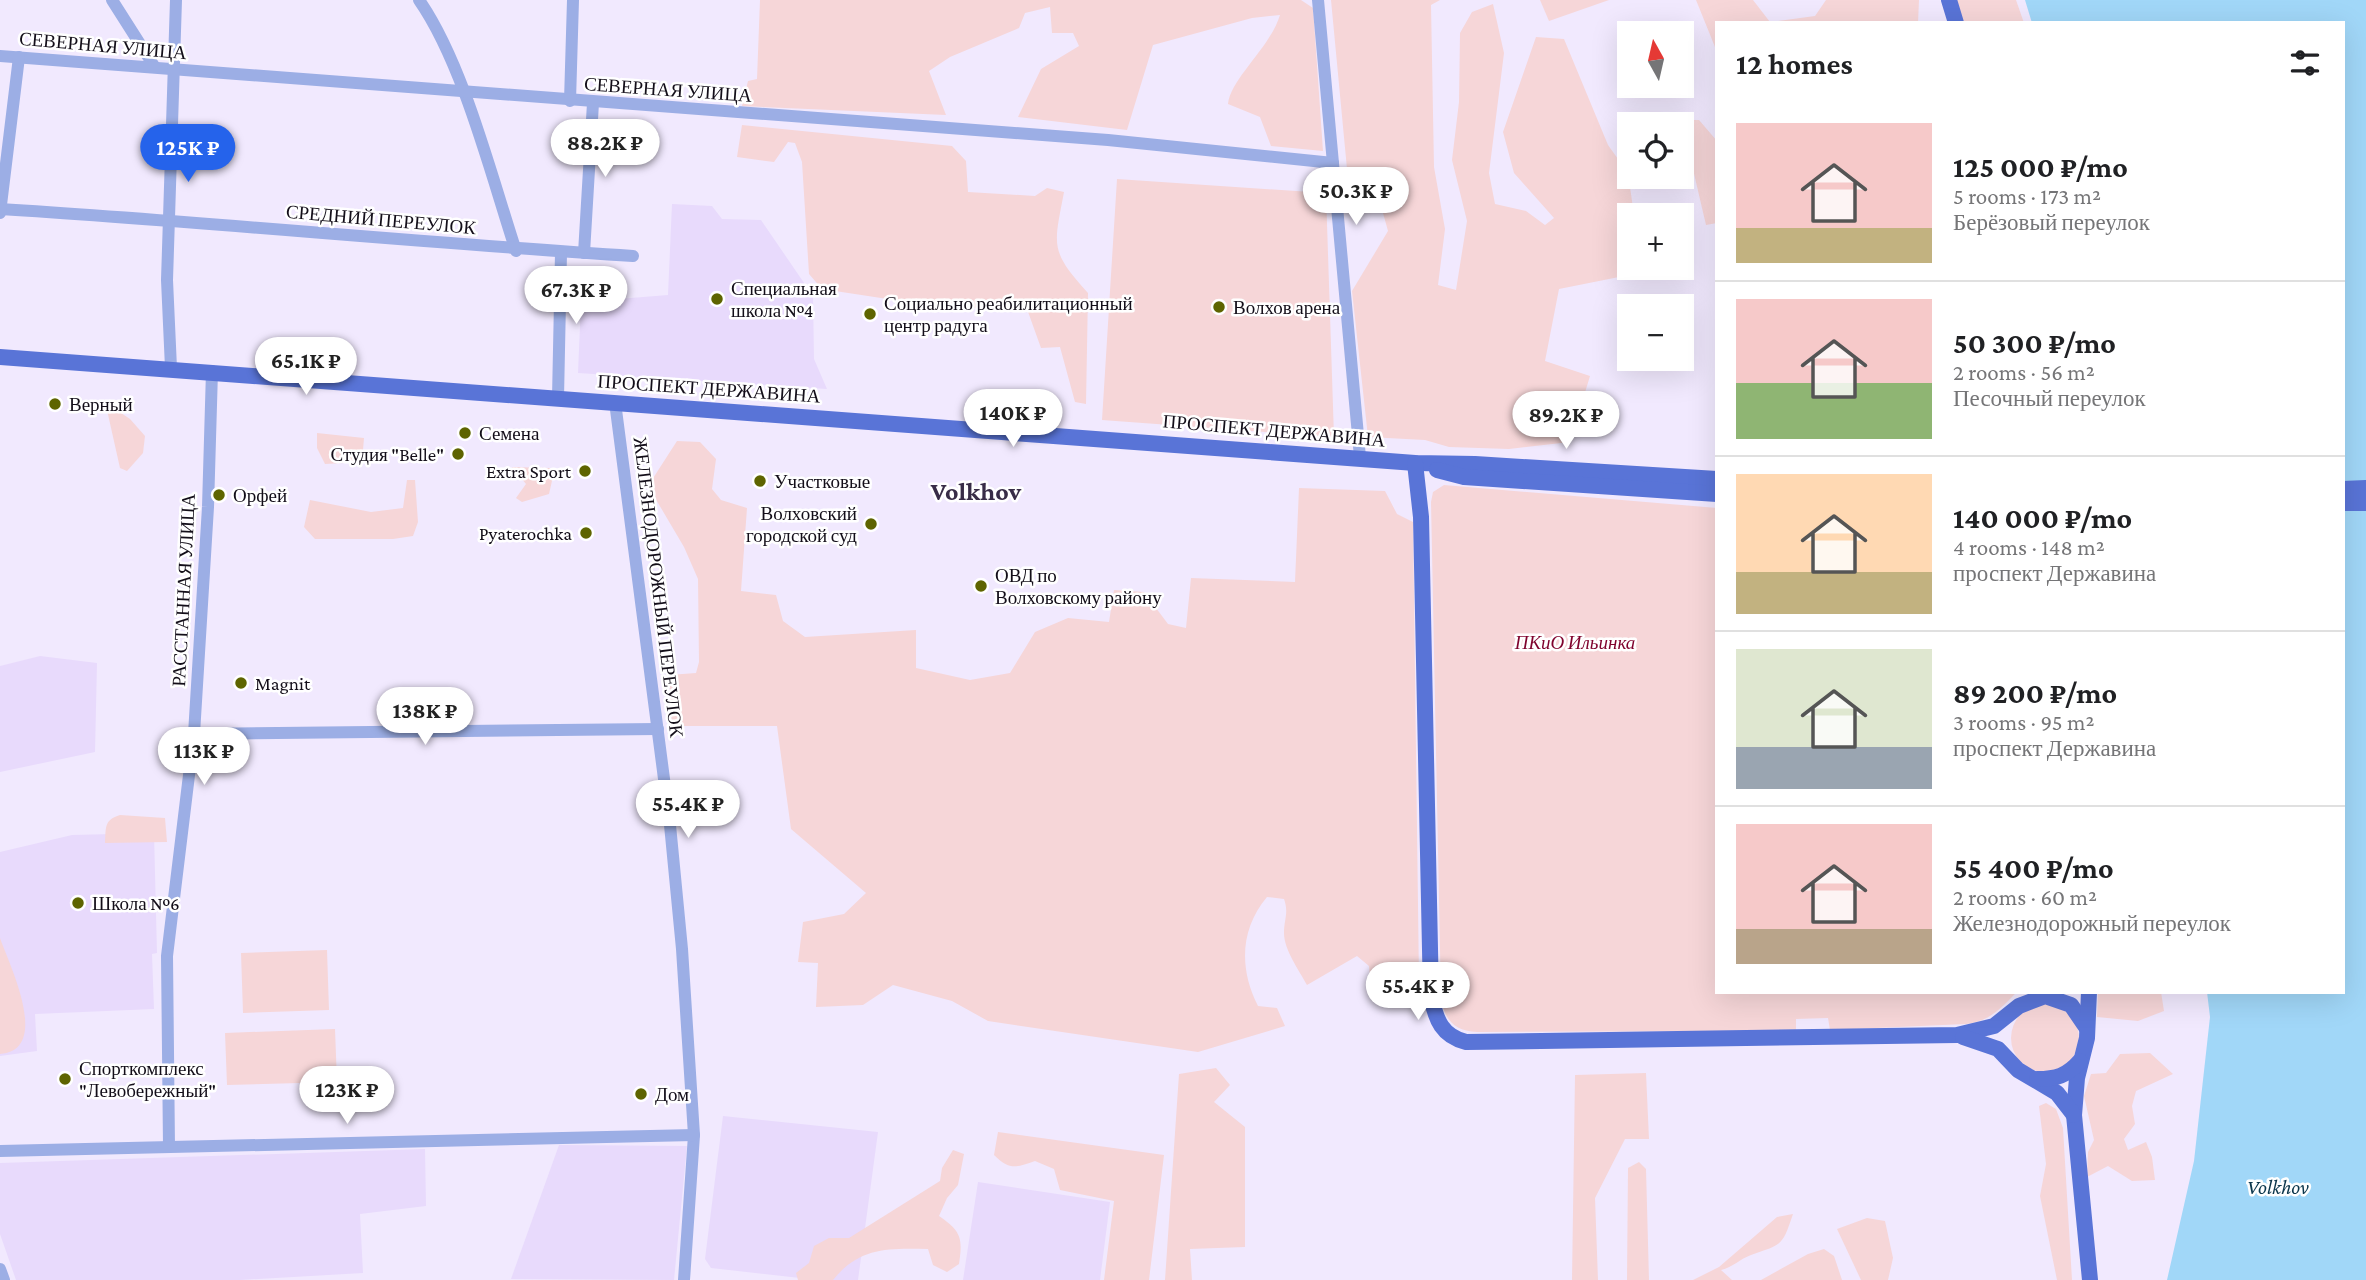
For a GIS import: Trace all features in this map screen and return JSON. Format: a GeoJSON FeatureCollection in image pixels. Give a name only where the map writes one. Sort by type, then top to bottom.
{"type":"FeatureCollection","features":[{"type":"Feature","properties":{"kind":"main road"},"geometry":{"type":"LineString","coordinates":[[1949,0],[1955,21]]}},
{"type":"Feature","properties":{"kind":"main road","name":"ПРОСПЕКТ ДЕРЖАВИНА"},"geometry":{"type":"LineString","coordinates":[[0,356],[1415,463],[1475,464],[1715,479]]}},
{"type":"Feature","properties":{"kind":"main road"},"geometry":{"type":"LineString","coordinates":[[1415,463],[1422,517],[1432,997],[1437,1021],[1450,1036],[1466,1042],[1957,1035],[1994,1026],[2032,999],[2066,995],[2086,1027]]}},
{"type":"Feature","properties":{"kind":"main road","name":"ПРОСПЕКТ ДЕРЖАВИНА"},"geometry":{"type":"LineString","coordinates":[[1415,463],[1464,477],[1715,494]]}},
{"type":"Feature","properties":{"kind":"main road"},"geometry":{"type":"LineString","coordinates":[[2345,489],[2366,488]]}},
{"type":"Feature","properties":{"kind":"main road"},"geometry":{"type":"LineString","coordinates":[[2345,503],[2366,503]]}},
{"type":"Feature","properties":{"kind":"main road"},"geometry":{"type":"LineString","coordinates":[[2089,994],[2086,1027],[2088,1038],[2077,1078],[2074,1115],[2090,1280]]}},
{"type":"Feature","properties":{"kind":"main road"},"geometry":{"type":"LineString","coordinates":[[2010,1016],[2004,1030],[2004,1044],[2009,1059],[2018,1070]]}},
{"type":"Feature","properties":{"kind":"main road"},"geometry":{"type":"LineString","coordinates":[[1957,1035],[1998,1049],[2018,1070],[2057,1093],[2074,1115]]}},
{"type":"Feature","properties":{"kind":"main road"},"geometry":{"type":"LineString","coordinates":[[2037,1079],[2054,1079],[2071,1072],[2082,1059]]}},
{"type":"Feature","properties":{"kind":"street"},"geometry":{"type":"LineString","coordinates":[[112,0],[154,66]]}},
{"type":"Feature","properties":{"kind":"street"},"geometry":{"type":"LineString","coordinates":[[172,368],[167,280],[176,0]]}},
{"type":"Feature","properties":{"kind":"street"},"geometry":{"type":"LineString","coordinates":[[419,0],[434,22],[463,93],[516,251]]}},
{"type":"Feature","properties":{"kind":"street"},"geometry":{"type":"LineString","coordinates":[[570,101],[573,0]]}},
{"type":"Feature","properties":{"kind":"street"},"geometry":{"type":"LineString","coordinates":[[1318,0],[1360,457]]}},
{"type":"Feature","properties":{"kind":"street","name":"СЕВЕРНАЯ УЛИЦА"},"geometry":{"type":"LineString","coordinates":[[0,56],[1108,140],[1333,163]]}},
{"type":"Feature","properties":{"kind":"street"},"geometry":{"type":"LineString","coordinates":[[0,210],[19,57]]}},
{"type":"Feature","properties":{"kind":"street"},"geometry":{"type":"LineString","coordinates":[[584,253],[593,103]]}},
{"type":"Feature","properties":{"kind":"street","name":"СРЕДНИЙ ПЕРЕУЛОК"},"geometry":{"type":"LineString","coordinates":[[0,210],[170,220],[516,251],[633,256]]}},
{"type":"Feature","properties":{"kind":"street"},"geometry":{"type":"LineString","coordinates":[[558,398],[561,253]]}},
{"type":"Feature","properties":{"kind":"street","name":"РАССТАННАЯ УЛИЦА"},"geometry":{"type":"LineString","coordinates":[[169,1147],[167,956],[194,734],[208,507],[212,371]]}},
{"type":"Feature","properties":{"kind":"street","name":"ЖЕЛЕЗНОДОРОЖНЫЙ ПЕРЕУЛОК"},"geometry":{"type":"LineString","coordinates":[[615,402],[658,729],[681,935],[694,1135],[684,1280]]}},
{"type":"Feature","properties":{"kind":"street"},"geometry":{"type":"LineString","coordinates":[[194,734],[658,729]]}},
{"type":"Feature","properties":{"kind":"street"},"geometry":{"type":"LineString","coordinates":[[0,1151],[694,1135]]}},
{"type":"Feature","properties":{"kind":"street"},"geometry":{"type":"LineString","coordinates":[[0,1269],[4,1280]]}},
{"type":"Feature","properties":{"kind":"shaded area","name":"Специальная школа №4"},"geometry":{"type":"Polygon","coordinates":[[[672,204],[712,206],[722,219],[761,220],[813,296],[814,359],[827,389],[578,373],[581,302],[668,295],[672,204]]]}},
{"type":"Feature","properties":{"kind":"shaded area"},"geometry":{"type":"Polygon","coordinates":[[[40,656],[97,663],[95,752],[0,772],[0,666],[40,656]]]}},
{"type":"Feature","properties":{"kind":"shaded area","name":"Школа №6"},"geometry":{"type":"Polygon","coordinates":[[[154,833],[157,953],[152,954],[154,1009],[35,1014],[37,1051],[0,1056],[0,852],[72,835],[154,833]]]}},
{"type":"Feature","properties":{"kind":"shaded area"},"geometry":{"type":"Polygon","coordinates":[[[723,1116],[878,1132],[858,1280],[818,1280],[711,1268],[705,1259],[723,1116]]]}},
{"type":"Feature","properties":{"kind":"shaded area"},"geometry":{"type":"Polygon","coordinates":[[[559,1145],[687,1146],[674,1280],[511,1279],[559,1145]]]}},
{"type":"Feature","properties":{"kind":"shaded area"},"geometry":{"type":"Polygon","coordinates":[[[425,1149],[426,1206],[360,1214],[363,1273],[240,1280],[16,1280],[0,1234],[0,1163],[425,1149]]]}},
{"type":"Feature","properties":{"kind":"shaded area"},"geometry":{"type":"Polygon","coordinates":[[[978,1182],[1110,1202],[1100,1280],[963,1280],[978,1182]]]}},
{"type":"Feature","properties":{"kind":"green space"},"geometry":{"type":"Polygon","coordinates":[[[760,0],[1301,0],[1313,8],[1323,151],[1271,146],[1260,117],[1228,104],[1236,84],[1268,39],[1280,15],[1252,18],[1153,45],[1127,130],[1018,117],[1041,69],[1079,46],[1073,33],[1052,33],[1050,7],[1025,13],[1019,28],[950,57],[929,71],[946,115],[742,106],[748,81],[757,79],[760,0]]]}},
{"type":"Feature","properties":{"kind":"green space"},"geometry":{"type":"Polygon","coordinates":[[[1331,0],[1440,0],[1431,5],[1434,167],[1445,229],[1438,285],[1456,290],[1467,221],[1452,160],[1459,102],[1460,33],[1472,12],[1493,4],[1504,53],[1489,173],[1495,204],[1526,211],[1545,225],[1554,218],[1514,173],[1503,132],[1536,37],[1564,39],[1608,145],[1617,158],[1617,189],[1630,189],[1632,203],[1617,203],[1617,277],[1559,289],[1545,361],[1590,376],[1570,442],[1509,449],[1449,447],[1425,440],[1368,437],[1352,291],[1388,231],[1373,177],[1347,169],[1331,0]]]}},
{"type":"Feature","properties":{"kind":"green space"},"geometry":{"type":"Polygon","coordinates":[[[1540,0],[1609,0],[1549,21],[1540,0]]]}},
{"type":"Feature","properties":{"kind":"green space"},"geometry":{"type":"Polygon","coordinates":[[[1696,0],[1753,0],[1769,21],[1715,21],[1715,47],[1696,0]]]}},
{"type":"Feature","properties":{"kind":"green space"},"geometry":{"type":"Polygon","coordinates":[[[1826,0],[1919,0],[1918,21],[1778,21],[1815,16],[1826,0]]]}},
{"type":"Feature","properties":{"kind":"green space"},"geometry":{"type":"Polygon","coordinates":[[[1956,0],[2016,0],[2023,21],[1962,21],[1956,0]]]}},
{"type":"Feature","properties":{"kind":"green space"},"geometry":{"type":"Polygon","coordinates":[[[1694,120],[1699,120],[1715,139],[1715,223],[1706,225],[1694,174],[1694,120]]]}},
{"type":"Feature","properties":{"kind":"green space"},"geometry":{"type":"Polygon","coordinates":[[[742,125],[952,146],[966,161],[968,192],[1035,196],[1047,188],[1064,192],[1058,225],[1058,247],[1066,267],[1088,293],[1086,404],[1075,402],[1060,347],[1041,348],[1027,309],[940,307],[822,289],[809,274],[802,162],[795,143],[788,142],[774,162],[737,157],[742,125]]]}},
{"type":"Feature","properties":{"kind":"green space","name":"Волхов арена"},"geometry":{"type":"Polygon","coordinates":[[[1117,179],[1326,193],[1334,437],[1102,420],[1117,179]]]}},
{"type":"Feature","properties":{"kind":"green space"},"geometry":{"type":"Polygon","coordinates":[[[112,407],[130,419],[145,436],[143,453],[127,471],[120,468],[107,410],[112,407]]]}},
{"type":"Feature","properties":{"kind":"green space"},"geometry":{"type":"Polygon","coordinates":[[[317,433],[364,438],[362,462],[325,464],[317,448],[317,433]]]}},
{"type":"Feature","properties":{"kind":"green space"},"geometry":{"type":"Polygon","coordinates":[[[677,441],[700,442],[716,459],[712,489],[721,500],[747,508],[741,591],[776,595],[783,621],[805,637],[916,630],[916,668],[970,680],[1010,673],[1035,632],[1068,618],[1109,622],[1114,590],[1144,592],[1168,624],[1186,628],[1191,578],[1295,582],[1299,488],[1385,491],[1397,514],[1413,522],[1419,981],[1371,990],[1369,966],[1357,956],[1307,985],[1289,953],[1285,940],[1284,899],[1267,897],[1258,909],[1247,936],[1245,964],[1258,1006],[1277,1008],[1285,1026],[1198,1052],[988,1021],[952,1001],[893,985],[863,1005],[816,1007],[818,963],[798,962],[803,922],[844,914],[866,893],[791,829],[777,726],[672,726],[669,675],[696,673],[699,662],[698,579],[684,547],[648,486],[677,441]]]}},
{"type":"Feature","properties":{"kind":"green space"},"geometry":{"type":"Polygon","coordinates":[[[512,467],[550,468],[554,472],[549,494],[522,502],[516,498],[526,484],[512,467]]]}},
{"type":"Feature","properties":{"kind":"green space"},"geometry":{"type":"Polygon","coordinates":[[[407,480],[415,480],[418,522],[413,536],[393,539],[315,539],[304,527],[310,500],[371,512],[403,508],[407,480]]]}},
{"type":"Feature","properties":{"kind":"green space","name":"ПКиО Ильинка"},"geometry":{"type":"Polygon","coordinates":[[[1444,485],[1715,508],[1715,994],[2015,994],[1988,1017],[1966,1024],[1830,1030],[1828,1018],[1796,1019],[1796,1031],[1477,1032],[1462,1029],[1452,1023],[1445,1013],[1441,999],[1431,502],[1433,492],[1444,485]]]}},
{"type":"Feature","properties":{"kind":"green space"},"geometry":{"type":"Polygon","coordinates":[[[120,815],[165,818],[167,842],[105,843],[108,822],[120,815]]]}},
{"type":"Feature","properties":{"kind":"green space"},"geometry":{"type":"Polygon","coordinates":[[[0,938],[18,985],[25,1022],[23,1038],[15,1049],[0,1054],[0,938]]]}},
{"type":"Feature","properties":{"kind":"green space"},"geometry":{"type":"Polygon","coordinates":[[[327,950],[329,1010],[243,1013],[241,953],[327,950]]]}},
{"type":"Feature","properties":{"kind":"green space"},"geometry":{"type":"Polygon","coordinates":[[[2098,994],[2161,994],[2164,1011],[2138,1021],[2097,1017],[2098,994]]]}},
{"type":"Feature","properties":{"kind":"green space"},"geometry":{"type":"Polygon","coordinates":[[[2052,1004],[2073,1019],[2079,1031],[2077,1051],[2069,1062],[2052,1072],[2038,1072],[2021,1062],[2013,1051],[2011,1031],[2021,1014],[2032,1006],[2052,1004]]]}},
{"type":"Feature","properties":{"kind":"green space"},"geometry":{"type":"Polygon","coordinates":[[[335,1029],[337,1082],[227,1085],[225,1033],[335,1029]]]}},
{"type":"Feature","properties":{"kind":"green space"},"geometry":{"type":"Polygon","coordinates":[[[2150,1053],[2173,1074],[2136,1091],[2132,1106],[2135,1124],[2124,1139],[2128,1150],[2146,1142],[2152,1157],[2155,1180],[2132,1181],[2108,1166],[2087,1177],[2088,1152],[2094,1140],[2084,1096],[2091,1074],[2106,1073],[2120,1054],[2150,1053]]]}},
{"type":"Feature","properties":{"kind":"green space"},"geometry":{"type":"Polygon","coordinates":[[[1216,1068],[1230,1085],[1214,1102],[1245,1127],[1245,1247],[1190,1249],[1192,1280],[1165,1280],[1179,1074],[1216,1068]]]}},
{"type":"Feature","properties":{"kind":"green space"},"geometry":{"type":"Polygon","coordinates":[[[1646,1073],[1649,1139],[1625,1139],[1595,1198],[1598,1280],[1572,1280],[1575,1075],[1646,1073]]]}},
{"type":"Feature","properties":{"kind":"green space"},"geometry":{"type":"Polygon","coordinates":[[[2046,1103],[2056,1109],[2063,1128],[2072,1280],[2057,1280],[2040,1196],[2046,1164],[2039,1106],[2046,1103]]]}},
{"type":"Feature","properties":{"kind":"green space"},"geometry":{"type":"Polygon","coordinates":[[[998,1132],[1164,1155],[1149,1280],[1104,1280],[1114,1201],[1060,1190],[1054,1169],[1035,1161],[1018,1166],[1004,1163],[994,1155],[998,1132]]]}},
{"type":"Feature","properties":{"kind":"green space"},"geometry":{"type":"Polygon","coordinates":[[[953,1150],[964,1154],[958,1185],[947,1198],[939,1216],[952,1226],[959,1236],[959,1264],[947,1272],[933,1265],[928,1249],[888,1250],[864,1255],[853,1261],[833,1280],[798,1280],[796,1273],[809,1263],[814,1246],[829,1238],[849,1238],[940,1181],[942,1168],[953,1150]]]}},
{"type":"Feature","properties":{"kind":"green space"},"geometry":{"type":"Polygon","coordinates":[[[1639,1162],[1646,1169],[1649,1280],[1627,1280],[1628,1168],[1639,1162]]]}},
{"type":"Feature","properties":{"kind":"green space"},"geometry":{"type":"Polygon","coordinates":[[[1793,1214],[1780,1243],[1721,1270],[1732,1280],[1693,1280],[1719,1267],[1777,1217],[1793,1214]]]}},
{"type":"Feature","properties":{"kind":"green space"},"geometry":{"type":"Polygon","coordinates":[[[1867,1218],[1885,1221],[1893,1258],[1888,1280],[1861,1280],[1837,1229],[1867,1218]]]}},
{"type":"Feature","properties":{"kind":"green space"},"geometry":{"type":"Polygon","coordinates":[[[1824,1249],[1834,1256],[1842,1280],[1761,1280],[1808,1254],[1824,1249]]]}},
{"type":"Feature","properties":{"kind":"water","name":"Volkhov"},"geometry":{"type":"Polygon","coordinates":[[[2025,0],[2366,0],[2366,1280],[2167,1280],[2194,1161],[2210,1017],[2207,994],[2345,994],[2345,21],[2031,21],[2025,0]]]}},
{"type":"Feature","properties":{"kind":"place","name":"Специальная школа №4"},"geometry":{"type":"Point","coordinates":[717,299]}},
{"type":"Feature","properties":{"kind":"place","name":"Волхов арена"},"geometry":{"type":"Point","coordinates":[1219,307]}},
{"type":"Feature","properties":{"kind":"place","name":"Социально реабилитационный центр радуга"},"geometry":{"type":"Point","coordinates":[870,314]}},
{"type":"Feature","properties":{"kind":"place","name":"Верный"},"geometry":{"type":"Point","coordinates":[55,404]}},
{"type":"Feature","properties":{"kind":"place","name":"Семена"},"geometry":{"type":"Point","coordinates":[465,433]}},
{"type":"Feature","properties":{"kind":"place","name":"Студия \"Belle\""},"geometry":{"type":"Point","coordinates":[458,454]}},
{"type":"Feature","properties":{"kind":"place","name":"Extra Sport"},"geometry":{"type":"Point","coordinates":[585,471]}},
{"type":"Feature","properties":{"kind":"place","name":"Участковые"},"geometry":{"type":"Point","coordinates":[760,481]}},
{"type":"Feature","properties":{"kind":"place","name":"Орфей"},"geometry":{"type":"Point","coordinates":[219,495]}},
{"type":"Feature","properties":{"kind":"place","name":"Волховский городской суд"},"geometry":{"type":"Point","coordinates":[871,524]}},
{"type":"Feature","properties":{"kind":"place","name":"Pyaterochka"},"geometry":{"type":"Point","coordinates":[586,533]}},
{"type":"Feature","properties":{"kind":"place","name":"ОВД по Волховскому району"},"geometry":{"type":"Point","coordinates":[981,586]}},
{"type":"Feature","properties":{"kind":"place","name":"Magnit"},"geometry":{"type":"Point","coordinates":[241,683]}},
{"type":"Feature","properties":{"kind":"place","name":"Школа №6"},"geometry":{"type":"Point","coordinates":[78,903]}},
{"type":"Feature","properties":{"kind":"place","name":"Спорткомплекс \"Левобережный\""},"geometry":{"type":"Point","coordinates":[65,1079]}},
{"type":"Feature","properties":{"kind":"place","name":"Дом"},"geometry":{"type":"Point","coordinates":[641,1094]}},
{"type":"Feature","properties":{"kind":"district","name":"Volkhov"},"geometry":{"type":"Point","coordinates":[976,491]}}]}
